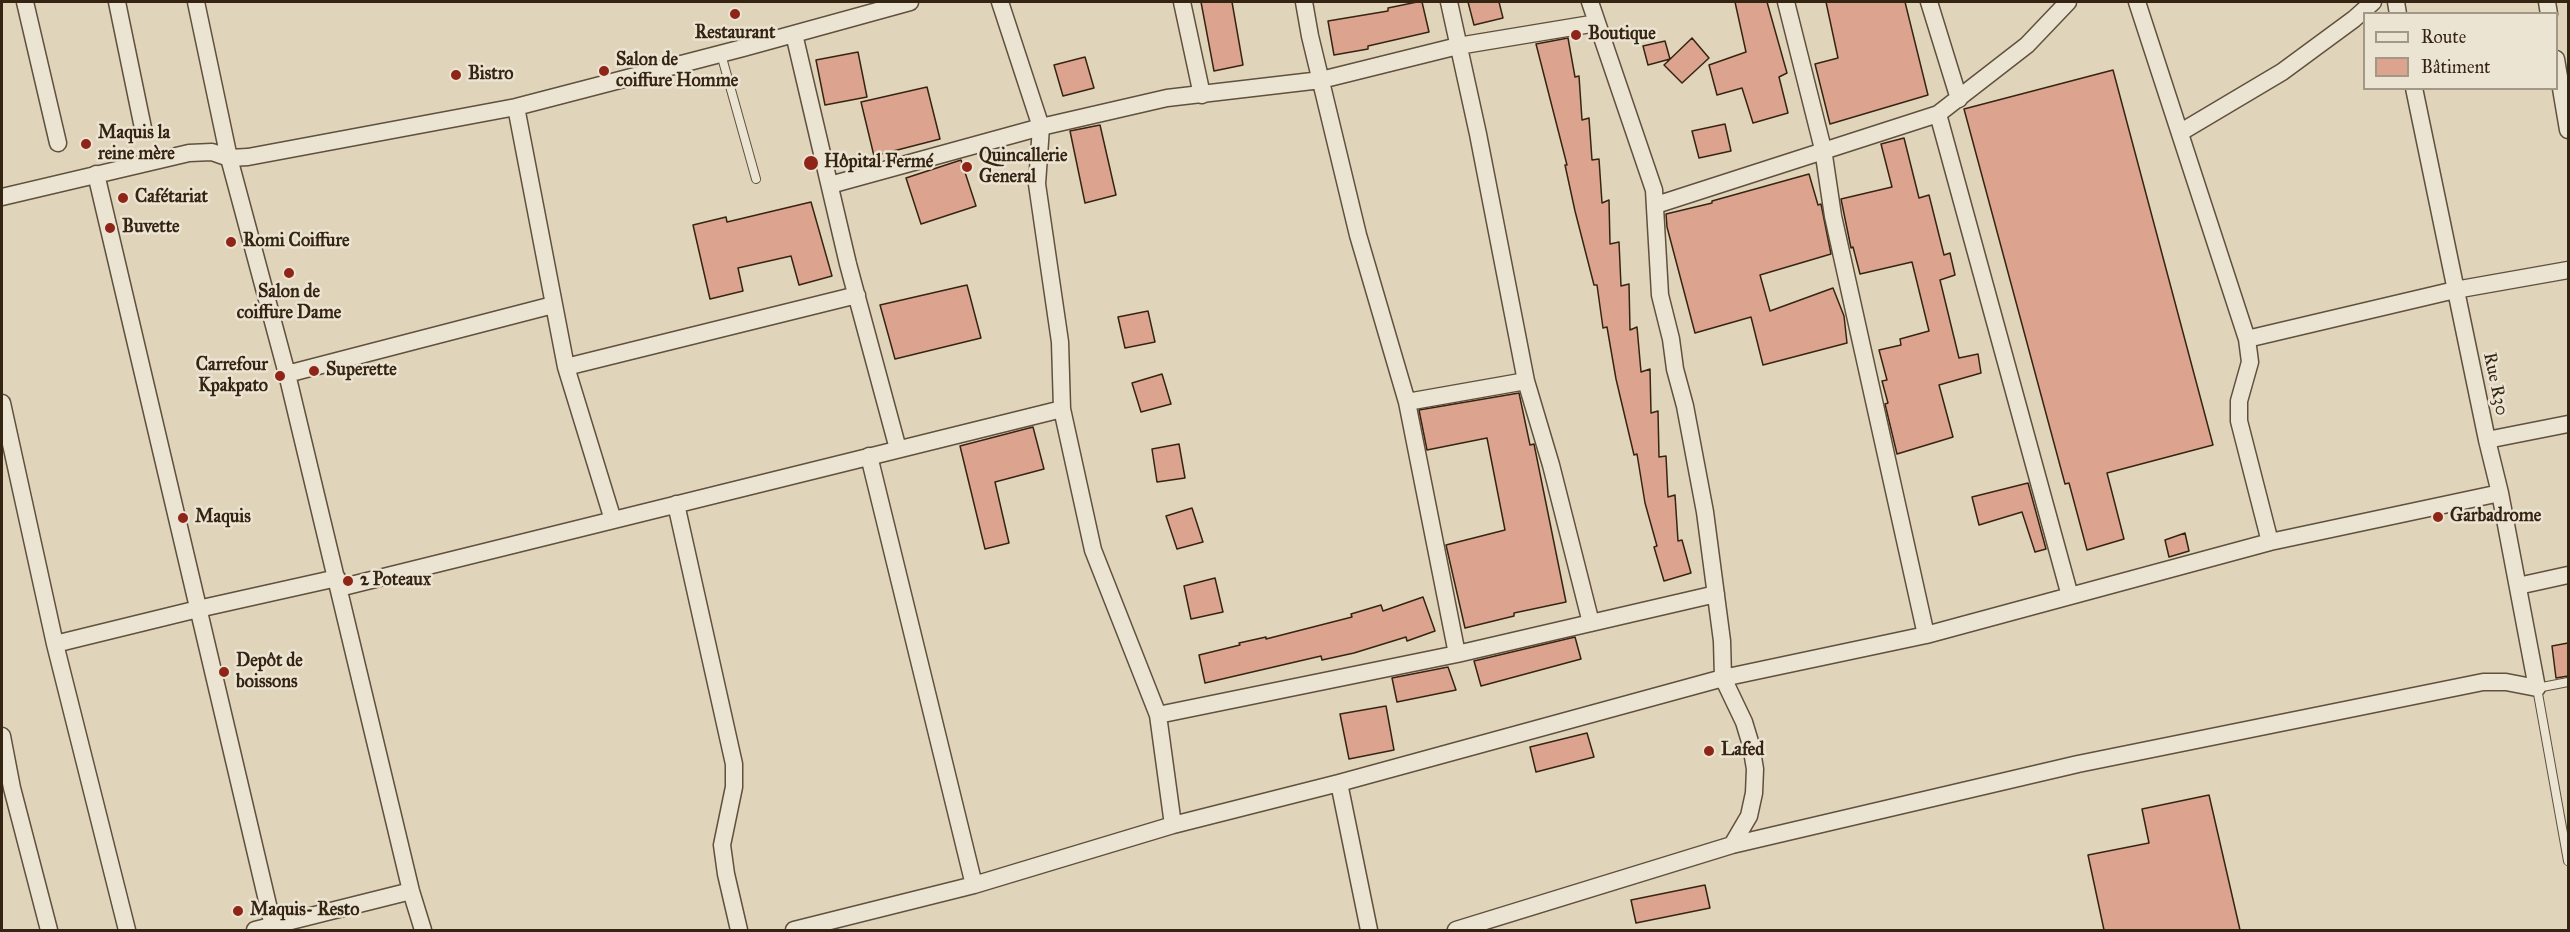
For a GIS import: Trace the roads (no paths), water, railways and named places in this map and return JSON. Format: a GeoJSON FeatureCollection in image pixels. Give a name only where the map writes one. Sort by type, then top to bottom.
{"type":"FeatureCollection","features":[{"type":"Feature","properties":{"kind":"street"},"geometry":{"type":"LineString","coordinates":[[25,2],[58,143]]}},
{"type":"Feature","properties":{"kind":"street"},"geometry":{"type":"LineString","coordinates":[[117,2],[143,128]]}},
{"type":"Feature","properties":{"kind":"street"},"geometry":{"type":"LineString","coordinates":[[196,2],[229,158],[287,374],[411,891],[423,930]]}},
{"type":"Feature","properties":{"kind":"street"},"geometry":{"type":"LineString","coordinates":[[2,197],[189,153],[212,152],[229,158],[267,155],[516,107],[910,2]]}},
{"type":"Feature","properties":{"kind":"street"},"geometry":{"type":"LineString","coordinates":[[1000,2],[1041,127],[1037,184],[1060,342],[1062,409],[1093,550],[1158,715],[1173,825]]}},
{"type":"Feature","properties":{"kind":"street"},"geometry":{"type":"LineString","coordinates":[[1182,2],[1202,95]]}},
{"type":"Feature","properties":{"kind":"street"},"geometry":{"type":"LineString","coordinates":[[1304,2],[1310,36],[1358,235],[1407,402],[1457,654]]}},
{"type":"Feature","properties":{"kind":"street"},"geometry":{"type":"LineString","coordinates":[[1449,2],[1526,381],[1551,465],[1591,623]]}},
{"type":"Feature","properties":{"kind":"street"},"geometry":{"type":"LineString","coordinates":[[1590,2],[1654,190],[1660,295],[1685,406],[1705,512],[1716,594],[1723,678],[1744,723],[1755,770],[1754,793],[1749,816],[1732,844]]}},
{"type":"Feature","properties":{"kind":"street"},"geometry":{"type":"LineString","coordinates":[[1786,2],[1823,149],[1833,216],[1926,634]]}},
{"type":"Feature","properties":{"kind":"street"},"geometry":{"type":"LineString","coordinates":[[1929,2],[1959,99]]}},
{"type":"Feature","properties":{"kind":"street"},"geometry":{"type":"LineString","coordinates":[[1656,205],[1823,149],[1938,114],[2027,45],[2068,2]]}},
{"type":"Feature","properties":{"kind":"street"},"geometry":{"type":"LineString","coordinates":[[2137,2],[2247,339],[2250,362],[2239,401],[2239,421],[2270,542]]}},
{"type":"Feature","properties":{"kind":"street"},"geometry":{"type":"LineString","coordinates":[[2181,132],[2282,72],[2354,19],[2373,2]]}},
{"type":"Feature","properties":{"kind":"street"},"geometry":{"type":"LineString","coordinates":[[830,185],[1041,127],[1167,98],[1321,80],[1458,46],[1597,23]]}},
{"type":"Feature","properties":{"kind":"street"},"geometry":{"type":"LineString","coordinates":[[794,34],[857,295],[898,449]]}},
{"type":"Feature","properties":{"kind":"street"},"geometry":{"type":"LineString","coordinates":[[2558,71],[2568,130]]}},
{"type":"Feature","properties":{"kind":"street","name":"Rue R30"},"geometry":{"type":"LineString","coordinates":[[2414,90],[2455,290],[2500,493],[2537,688]]}},
{"type":"Feature","properties":{"kind":"street"},"geometry":{"type":"LineString","coordinates":[[516,107],[566,367],[613,520]]}},
{"type":"Feature","properties":{"kind":"street"},"geometry":{"type":"LineString","coordinates":[[1938,114],[2070,596]]}},
{"type":"Feature","properties":{"kind":"street"},"geometry":{"type":"LineString","coordinates":[[96,174],[273,926]]}},
{"type":"Feature","properties":{"kind":"street"},"geometry":{"type":"LineString","coordinates":[[2247,339],[2455,290],[2568,270]]}},
{"type":"Feature","properties":{"kind":"street"},"geometry":{"type":"LineString","coordinates":[[566,367],[857,295]]}},
{"type":"Feature","properties":{"kind":"street"},"geometry":{"type":"LineString","coordinates":[[287,374],[553,305]]}},
{"type":"Feature","properties":{"kind":"street"},"geometry":{"type":"LineString","coordinates":[[1407,402],[1526,381]]}},
{"type":"Feature","properties":{"kind":"street"},"geometry":{"type":"LineString","coordinates":[[2,403],[55,644],[127,930]]}},
{"type":"Feature","properties":{"kind":"street"},"geometry":{"type":"LineString","coordinates":[[55,644],[198,609],[338,583],[613,520],[1062,409]]}},
{"type":"Feature","properties":{"kind":"street"},"geometry":{"type":"LineString","coordinates":[[2487,440],[2568,423]]}},
{"type":"Feature","properties":{"kind":"street"},"geometry":{"type":"LineString","coordinates":[[869,456],[974,885]]}},
{"type":"Feature","properties":{"kind":"street"},"geometry":{"type":"LineString","coordinates":[[794,930],[974,885],[1173,825],[1339,783],[1723,678],[1926,634],[2270,542],[2500,493]]}},
{"type":"Feature","properties":{"kind":"street"},"geometry":{"type":"LineString","coordinates":[[676,504],[734,764],[734,787],[722,845],[726,874],[740,930]]}},
{"type":"Feature","properties":{"kind":"street"},"geometry":{"type":"LineString","coordinates":[[2518,586],[2568,575]]}},
{"type":"Feature","properties":{"kind":"street"},"geometry":{"type":"LineString","coordinates":[[1158,715],[1457,654],[1716,594]]}},
{"type":"Feature","properties":{"kind":"street"},"geometry":{"type":"LineString","coordinates":[[1456,930],[1732,844],[2078,764],[2483,682],[2506,682],[2537,688]]}},
{"type":"Feature","properties":{"kind":"street"},"geometry":{"type":"LineString","coordinates":[[2,736],[12,788],[49,930]]}},
{"type":"Feature","properties":{"kind":"street"},"geometry":{"type":"LineString","coordinates":[[1339,783],[1370,930]]}},
{"type":"Feature","properties":{"kind":"street"},"geometry":{"type":"LineString","coordinates":[[255,930],[320,922],[411,891]]}},
{"type":"Feature","properties":{"kind":"lane"},"geometry":{"type":"LineString","coordinates":[[721,54],[756,179]]}},
{"type":"Feature","properties":{"kind":"lane"},"geometry":{"type":"LineString","coordinates":[[2568,682],[2537,688],[2568,861]]}},
{"type":"Feature","properties":{"kind":"place","name":"Restaurant"},"geometry":{"type":"Point","coordinates":[735,14]}},
{"type":"Feature","properties":{"kind":"place","name":"Boutique"},"geometry":{"type":"Point","coordinates":[1576,35]}},
{"type":"Feature","properties":{"kind":"place","name":"Salon de coiffure Homme"},"geometry":{"type":"Point","coordinates":[604,71]}},
{"type":"Feature","properties":{"kind":"place","name":"Bistro"},"geometry":{"type":"Point","coordinates":[456,75]}},
{"type":"Feature","properties":{"kind":"place","name":"Maquis la reine mère"},"geometry":{"type":"Point","coordinates":[86,144]}},
{"type":"Feature","properties":{"kind":"place","name":"Hôpital Fermé"},"geometry":{"type":"Point","coordinates":[811,163]}},
{"type":"Feature","properties":{"kind":"place","name":"Quincallerie General"},"geometry":{"type":"Point","coordinates":[967,167]}},
{"type":"Feature","properties":{"kind":"place","name":"Cafétariat"},"geometry":{"type":"Point","coordinates":[123,198]}},
{"type":"Feature","properties":{"kind":"place","name":"Buvette"},"geometry":{"type":"Point","coordinates":[110,228]}},
{"type":"Feature","properties":{"kind":"place","name":"Romi Coiffure"},"geometry":{"type":"Point","coordinates":[231,242]}},
{"type":"Feature","properties":{"kind":"place","name":"Salon de coiffure Dame"},"geometry":{"type":"Point","coordinates":[289,273]}},
{"type":"Feature","properties":{"kind":"place","name":"Superette"},"geometry":{"type":"Point","coordinates":[314,371]}},
{"type":"Feature","properties":{"kind":"place","name":"Carrefour Kpakpato"},"geometry":{"type":"Point","coordinates":[280,376]}},
{"type":"Feature","properties":{"kind":"place","name":"Garbadrome"},"geometry":{"type":"Point","coordinates":[2438,517]}},
{"type":"Feature","properties":{"kind":"place","name":"Maquis"},"geometry":{"type":"Point","coordinates":[183,518]}},
{"type":"Feature","properties":{"kind":"place","name":"2 Poteaux"},"geometry":{"type":"Point","coordinates":[348,581]}},
{"type":"Feature","properties":{"kind":"place","name":"Depôt de boissons"},"geometry":{"type":"Point","coordinates":[224,672]}},
{"type":"Feature","properties":{"kind":"place","name":"Lafed"},"geometry":{"type":"Point","coordinates":[1709,751]}},
{"type":"Feature","properties":{"kind":"place","name":"Maquis- Resto"},"geometry":{"type":"Point","coordinates":[238,911]}}]}
